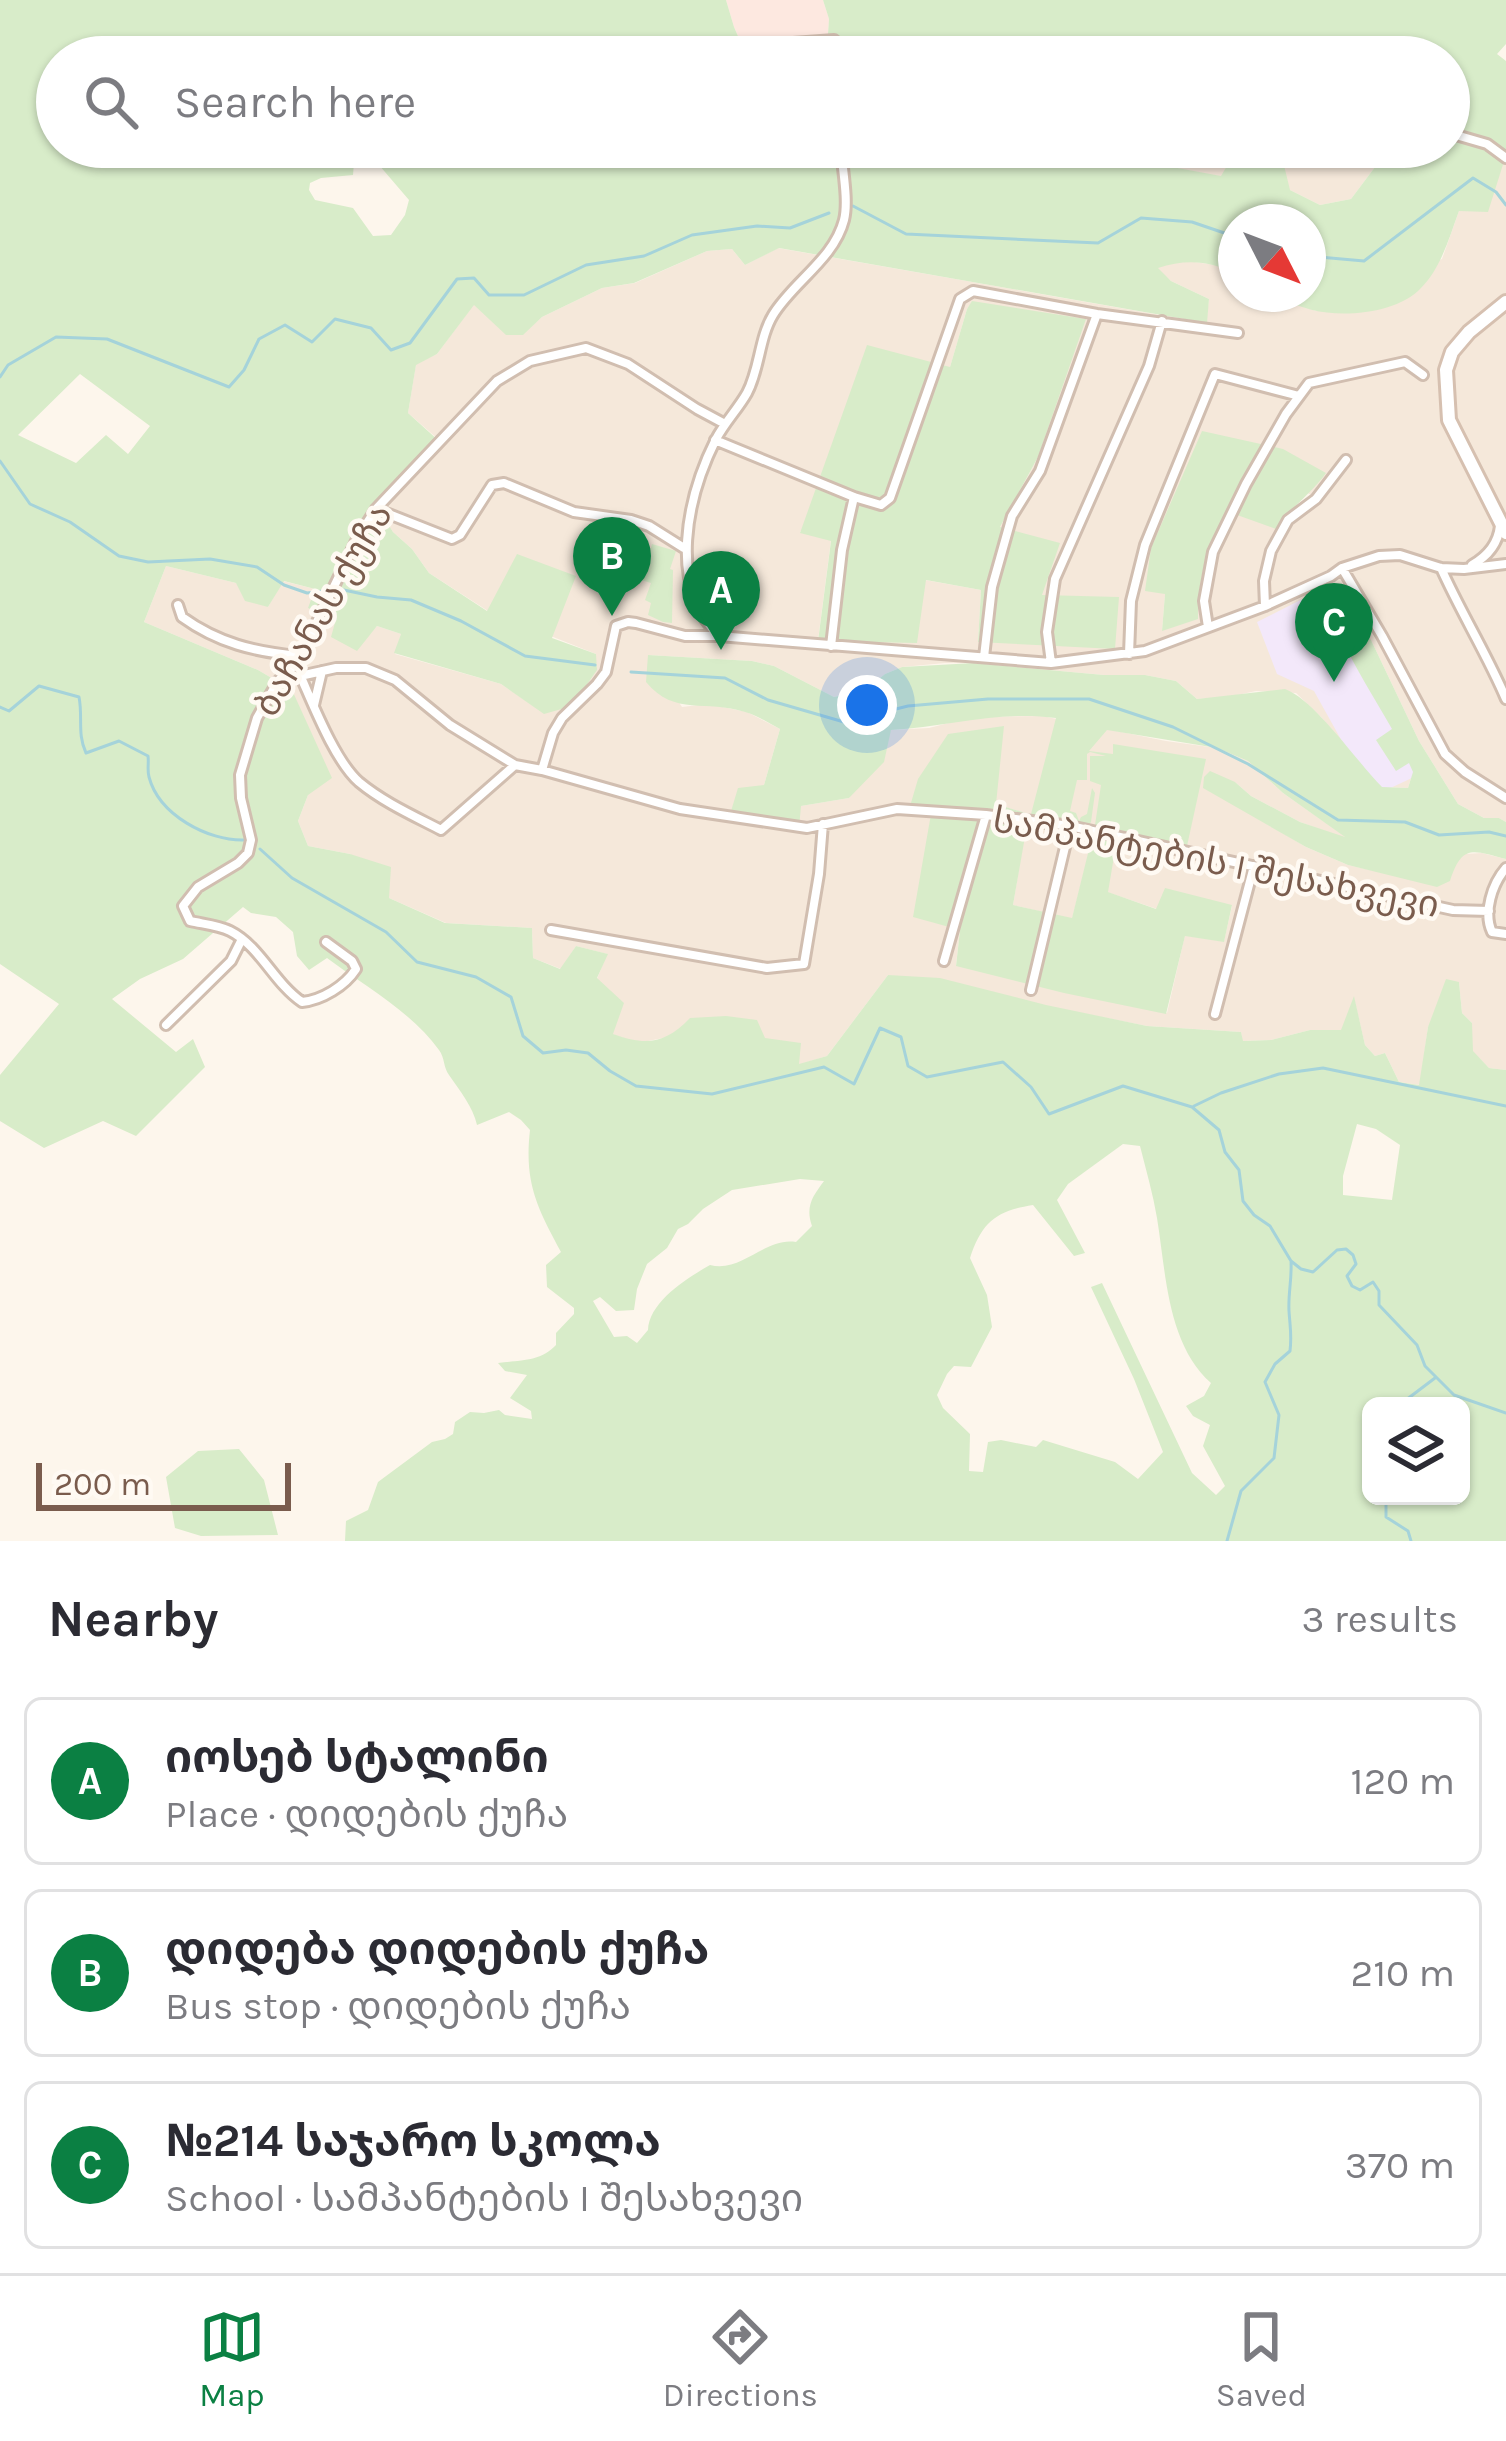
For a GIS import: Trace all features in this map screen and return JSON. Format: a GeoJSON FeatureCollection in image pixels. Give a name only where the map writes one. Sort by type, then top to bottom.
{"type":"FeatureCollection","features":[{"type":"Feature","properties":{"kind":"street"},"geometry":{"type":"LineString","coordinates":[[1470,139],[1506,158]]}},
{"type":"Feature","properties":{"kind":"street"},"geometry":{"type":"LineString","coordinates":[[719,636],[697,605],[684,548],[692,506],[715,440],[748,391],[771,316],[837,237],[844,218],[843,168]]}},
{"type":"Feature","properties":{"kind":"street"},"geometry":{"type":"LineString","coordinates":[[715,440],[881,505],[890,498],[960,299],[973,291],[1238,333]]}},
{"type":"Feature","properties":{"kind":"street"},"geometry":{"type":"LineString","coordinates":[[1464,569],[1490,553],[1503,529],[1449,420],[1445,370],[1452,352],[1469,332],[1506,302]]}},
{"type":"Feature","properties":{"kind":"street"},"geometry":{"type":"LineString","coordinates":[[984,656],[992,587],[1012,516],[1040,471],[1097,314]]}},
{"type":"Feature","properties":{"kind":"street"},"geometry":{"type":"LineString","coordinates":[[1051,663],[1047,632],[1055,579],[1149,367],[1162,322]]}},
{"type":"Feature","properties":{"kind":"street","name":"ბაჩანას ქუჩა"},"geometry":{"type":"LineString","coordinates":[[326,942],[352,961],[356,970],[315,1000],[302,1002],[281,986],[242,939],[214,925],[190,921],[183,906],[198,887],[248,853],[251,840],[240,775],[257,718],[278,681],[298,660],[376,509],[497,381],[530,362],[586,348],[628,364],[725,424]]}},
{"type":"Feature","properties":{"kind":"street"},"geometry":{"type":"LineString","coordinates":[[1208,627],[1204,601],[1213,552],[1246,484],[1309,383],[1405,362],[1423,376]]}},
{"type":"Feature","properties":{"kind":"street"},"geometry":{"type":"LineString","coordinates":[[1129,655],[1131,601],[1145,545],[1215,374],[1299,396]]}},
{"type":"Feature","properties":{"kind":"street"},"geometry":{"type":"LineString","coordinates":[[1264,606],[1271,551],[1288,520],[1316,499],[1346,460]]}},
{"type":"Feature","properties":{"kind":"street"},"geometry":{"type":"LineString","coordinates":[[376,509],[452,539],[460,535],[492,484],[504,482],[574,512],[650,526],[684,548]]}},
{"type":"Feature","properties":{"kind":"street"},"geometry":{"type":"LineString","coordinates":[[831,646],[842,550],[854,497]]}},
{"type":"Feature","properties":{"kind":"street"},"geometry":{"type":"LineString","coordinates":[[542,770],[553,733],[606,672],[616,626],[628,622],[685,636],[1051,663],[1129,655],[1264,606],[1342,568],[1379,556],[1400,555],[1441,568],[1506,564]]}},
{"type":"Feature","properties":{"kind":"street"},"geometry":{"type":"LineString","coordinates":[[1342,568],[1445,754],[1506,799]]}},
{"type":"Feature","properties":{"kind":"street"},"geometry":{"type":"LineString","coordinates":[[1441,568],[1506,699]]}},
{"type":"Feature","properties":{"kind":"street"},"geometry":{"type":"LineString","coordinates":[[178,605],[182,617],[226,643],[298,660],[300,676],[318,720],[356,780],[441,830],[514,765],[450,725],[394,680],[366,668],[336,668],[300,676]]}},
{"type":"Feature","properties":{"kind":"street"},"geometry":{"type":"LineString","coordinates":[[314,707],[322,671]]}},
{"type":"Feature","properties":{"kind":"street","name":"სამპანტების I შესახვევი"},"geometry":{"type":"LineString","coordinates":[[514,765],[680,809],[807,828],[897,809],[1070,826],[1454,910],[1489,911],[1493,890],[1506,868]]}},
{"type":"Feature","properties":{"kind":"street"},"geometry":{"type":"LineString","coordinates":[[944,961],[986,815]]}},
{"type":"Feature","properties":{"kind":"street"},"geometry":{"type":"LineString","coordinates":[[551,930],[767,968],[804,964],[824,824]]}},
{"type":"Feature","properties":{"kind":"street"},"geometry":{"type":"LineString","coordinates":[[1030,990],[1070,826]]}},
{"type":"Feature","properties":{"kind":"street"},"geometry":{"type":"LineString","coordinates":[[1216,1014],[1254,866]]}},
{"type":"Feature","properties":{"kind":"street"},"geometry":{"type":"LineString","coordinates":[[1489,911],[1488,927],[1506,934]]}},
{"type":"Feature","properties":{"kind":"street"},"geometry":{"type":"LineString","coordinates":[[166,1024],[230,961],[242,939]]}},
{"type":"Feature","properties":{"kind":"shaded area"},"geometry":{"type":"Polygon","coordinates":[[[726,0],[823,0],[829,19],[828,36],[738,36],[726,0]]]}},
{"type":"Feature","properties":{"kind":"shaded area"},"geometry":{"type":"Polygon","coordinates":[[[1506,155],[1506,822],[1484,818],[1458,804],[1419,741],[1371,640],[1413,772],[1408,788],[1382,787],[1296,693],[1256,691],[1197,699],[1176,681],[1145,675],[945,663],[902,667],[865,690],[834,697],[774,666],[752,661],[648,655],[682,707],[708,704],[747,712],[780,729],[764,785],[801,806],[849,798],[891,730],[929,728],[972,717],[1042,716],[1217,748],[1248,761],[1283,793],[1350,840],[1300,822],[1235,782],[1267,824],[1348,865],[1406,878],[1465,854],[1506,859],[1506,1070],[1489,1068],[1472,1051],[1472,1023],[1462,1013],[1459,982],[1428,1027],[1420,1085],[1399,1082],[1385,1053],[1375,1056],[1365,1045],[1354,998],[1342,1030],[1242,1041],[1241,1032],[1147,1026],[888,975],[827,1056],[798,1065],[673,1036],[638,1043],[612,1034],[597,979],[607,954],[576,946],[561,969],[533,958],[532,928],[446,923],[389,898],[350,854],[308,846],[298,821],[308,795],[292,690],[258,670],[144,622],[166,566],[236,583],[268,607],[283,581],[315,589],[356,650],[377,626],[401,634],[395,654],[501,684],[544,713],[596,654],[488,611],[429,573],[393,532],[373,500],[439,440],[408,413],[416,364],[437,354],[474,304],[506,334],[523,334],[542,317],[602,288],[635,283],[707,251],[732,249],[745,265],[778,248],[1206,323],[1209,299],[1171,281],[1156,268],[1181,260],[1218,265],[1218,312],[1326,312],[1326,307],[1442,259],[1459,211],[1506,155]],[[973,301],[950,367],[800,532],[831,540],[818,640],[925,580],[981,590],[978,642],[1041,595],[1000,527],[1038,457],[973,301]],[[1202,432],[1165,594],[1162,631],[1198,588],[1207,550],[1227,510],[1285,516],[1311,495],[1202,432]],[[1114,754],[1072,919],[1013,905],[1028,814],[996,804],[931,813],[929,831],[960,930],[956,965],[1167,1013],[1185,935],[1224,941],[1232,906],[1157,909],[1107,892],[1118,833],[1114,754]]]}},
{"type":"Feature","properties":{"kind":"shaded area"},"geometry":{"type":"Polygon","coordinates":[[[1176,168],[1374,168],[1351,199],[1318,204],[1290,190],[1176,168]]]}},
{"type":"Feature","properties":{"kind":"shaded area"},"geometry":{"type":"Polygon","coordinates":[[[1322,589],[1416,761],[1414,777],[1384,791],[1363,779],[1314,691],[1277,674],[1257,622],[1322,589]]]}},
{"type":"Feature","properties":{"kind":"green space"},"geometry":{"type":"Polygon","coordinates":[[[0,0],[726,0],[738,36],[36,36],[36,168],[354,168],[353,175],[321,178],[310,183],[309,190],[315,200],[353,208],[373,236],[391,235],[409,200],[382,168],[1178,168],[1221,176],[1226,168],[1285,168],[1290,190],[1318,204],[1218,204],[1218,266],[1178,263],[1158,268],[1171,281],[1209,299],[1207,323],[779,248],[745,265],[732,249],[707,251],[634,283],[602,288],[542,317],[523,335],[506,335],[474,305],[437,354],[416,365],[408,413],[439,441],[376,504],[429,573],[487,611],[517,554],[576,576],[552,638],[596,654],[597,670],[572,706],[544,714],[501,684],[394,653],[401,634],[377,626],[357,651],[331,637],[336,619],[308,608],[315,589],[284,581],[268,607],[245,601],[236,583],[166,566],[144,622],[258,670],[292,690],[332,778],[308,795],[298,821],[308,846],[391,867],[389,898],[445,923],[532,928],[533,958],[560,969],[576,946],[608,954],[597,978],[624,1003],[613,1034],[625,1038],[663,1038],[690,1018],[757,1020],[765,1038],[801,1043],[799,1064],[827,1056],[888,975],[940,978],[1147,1026],[1241,1032],[1243,1041],[1341,1030],[1354,996],[1365,1045],[1375,1056],[1385,1053],[1399,1082],[1419,1085],[1428,1027],[1446,979],[1459,982],[1462,1013],[1472,1023],[1473,1051],[1489,1068],[1506,1070],[1506,1541],[345,1541],[346,1521],[368,1510],[378,1482],[432,1442],[453,1434],[455,1422],[470,1412],[499,1410],[532,1419],[531,1411],[510,1398],[527,1375],[505,1371],[498,1363],[550,1351],[574,1308],[547,1287],[546,1265],[561,1252],[534,1194],[530,1130],[509,1112],[477,1125],[441,1053],[415,1023],[327,958],[309,970],[297,956],[293,932],[276,917],[243,907],[183,959],[140,979],[112,999],[176,1052],[193,1039],[205,1067],[136,1136],[103,1121],[44,1148],[0,1121],[0,1075],[59,1004],[0,964],[0,0]],[[80,374],[18,435],[76,463],[106,435],[128,454],[150,426],[80,374]],[[1357,1124],[1343,1176],[1343,1195],[1392,1200],[1400,1145],[1376,1129],[1357,1124]],[[1123,1144],[1068,1184],[1057,1200],[1085,1253],[1074,1256],[1033,1205],[992,1220],[980,1235],[970,1258],[987,1295],[992,1327],[971,1367],[954,1366],[937,1395],[943,1408],[970,1434],[969,1471],[983,1472],[988,1442],[1036,1447],[1043,1440],[1115,1462],[1138,1479],[1163,1452],[1091,1287],[1102,1283],[1192,1473],[1216,1495],[1225,1486],[1203,1446],[1210,1425],[1186,1406],[1204,1396],[1211,1383],[1196,1367],[1177,1328],[1140,1146],[1123,1144]],[[800,1179],[732,1190],[703,1209],[647,1264],[634,1310],[616,1311],[600,1297],[593,1301],[614,1337],[627,1336],[637,1343],[662,1301],[710,1265],[733,1264],[774,1245],[796,1242],[812,1226],[810,1207],[824,1181],[800,1179]]]}},
{"type":"Feature","properties":{"kind":"green space"},"geometry":{"type":"Polygon","coordinates":[[[823,0],[1506,0],[1506,44],[1497,54],[1506,61],[1506,155],[1488,212],[1459,211],[1434,271],[1411,296],[1385,308],[1325,312],[1325,204],[1351,199],[1374,168],[1470,168],[1470,36],[828,36],[823,0]]]}},
{"type":"Feature","properties":{"kind":"green space"},"geometry":{"type":"Polygon","coordinates":[[[972,301],[1086,319],[1038,457],[1000,527],[1060,543],[1042,595],[1119,597],[1115,649],[978,642],[981,590],[926,580],[917,643],[818,641],[831,541],[800,533],[867,345],[950,367],[972,301]]]}},
{"type":"Feature","properties":{"kind":"green space"},"geometry":{"type":"Polygon","coordinates":[[[1202,431],[1283,449],[1326,473],[1276,529],[1226,511],[1205,563],[1198,619],[1162,631],[1165,594],[1145,591],[1151,548],[1202,431]]]}},
{"type":"Feature","properties":{"kind":"green space"},"geometry":{"type":"Polygon","coordinates":[[[652,544],[676,551],[670,569],[672,623],[648,615],[651,603],[645,600],[651,583],[641,580],[652,544]]]}},
{"type":"Feature","properties":{"kind":"green space"},"geometry":{"type":"Polygon","coordinates":[[[1331,601],[1343,607],[1371,640],[1419,741],[1458,804],[1484,818],[1506,822],[1506,859],[1485,853],[1464,855],[1450,881],[1437,887],[1348,865],[1306,847],[1203,788],[1210,771],[1300,822],[1345,837],[1283,793],[1248,761],[1217,748],[1107,730],[1089,751],[1113,754],[1113,744],[1206,759],[1187,846],[1118,833],[1108,892],[1156,909],[1165,888],[1232,905],[1224,942],[1185,936],[1166,1014],[956,966],[960,930],[913,917],[931,814],[908,813],[918,779],[948,734],[1004,726],[996,804],[1029,814],[1013,905],[1072,918],[1101,785],[1090,781],[1090,756],[1106,756],[1087,754],[1087,780],[1077,780],[1070,811],[1079,821],[1087,814],[1092,788],[1095,793],[1088,826],[1030,818],[1056,718],[994,717],[891,730],[884,762],[849,798],[801,806],[799,828],[728,821],[738,788],[764,785],[780,729],[731,708],[668,700],[646,682],[648,655],[752,661],[774,666],[834,697],[865,690],[902,667],[974,663],[1145,675],[1176,681],[1197,699],[1285,689],[1322,718],[1382,787],[1408,788],[1413,772],[1409,763],[1396,771],[1376,740],[1392,729],[1346,648],[1331,601]]]}},
{"type":"Feature","properties":{"kind":"green space"},"geometry":{"type":"Polygon","coordinates":[[[239,1449],[264,1480],[278,1535],[201,1536],[175,1528],[166,1477],[198,1451],[239,1449]]]}},
{"type":"Feature","properties":{"kind":"waterway"},"geometry":{"type":"LineString","coordinates":[[1326,258],[1364,261],[1473,178],[1496,192],[1506,205]]}},
{"type":"Feature","properties":{"kind":"waterway"},"geometry":{"type":"LineString","coordinates":[[853,206],[906,234],[1098,243],[1141,218],[1192,222],[1218,231]]}},
{"type":"Feature","properties":{"kind":"waterway"},"geometry":{"type":"LineString","coordinates":[[0,377],[8,365],[56,337],[107,339],[229,387],[244,370],[259,339],[285,325],[312,342],[335,319],[371,328],[391,350],[410,343],[457,279],[474,278],[489,295],[524,295],[586,265],[644,256],[692,235],[757,226],[790,228],[829,213]]}},
{"type":"Feature","properties":{"kind":"waterway"},"geometry":{"type":"LineString","coordinates":[[0,461],[30,504],[70,522],[119,556],[148,562],[210,559],[257,567],[307,593],[339,589],[411,600],[525,656],[595,665]]}},
{"type":"Feature","properties":{"kind":"waterway"},"geometry":{"type":"LineString","coordinates":[[631,672],[725,678],[768,700],[844,722],[908,706],[988,699],[1089,699],[1173,727],[1248,764],[1338,820],[1405,822],[1439,835],[1489,832],[1506,836]]}},
{"type":"Feature","properties":{"kind":"waterway"},"geometry":{"type":"LineString","coordinates":[[0,707],[9,711],[39,686],[79,697],[86,753],[119,741],[148,756],[154,791],[174,814],[201,831],[244,840]]}},
{"type":"Feature","properties":{"kind":"waterway"},"geometry":{"type":"LineString","coordinates":[[260,849],[292,878],[386,932],[417,962],[476,977],[511,997],[523,1036],[543,1053],[588,1053],[636,1086],[712,1094],[824,1067],[854,1084],[880,1028],[901,1037],[908,1066],[927,1077],[1003,1062],[1031,1087],[1049,1114],[1123,1086],[1192,1107],[1219,1130],[1225,1152],[1239,1170],[1243,1201],[1270,1226],[1291,1261],[1313,1272],[1337,1250],[1346,1249],[1356,1264],[1347,1276],[1352,1286],[1360,1290],[1373,1282],[1379,1305],[1417,1345],[1425,1366],[1454,1395],[1506,1413]]}},
{"type":"Feature","properties":{"kind":"waterway"},"geometry":{"type":"LineString","coordinates":[[1194,1106],[1279,1074],[1323,1068],[1506,1106]]}},
{"type":"Feature","properties":{"kind":"waterway"},"geometry":{"type":"LineString","coordinates":[[1227,1541],[1241,1491],[1274,1458],[1279,1415],[1265,1382],[1290,1351],[1291,1261]]}},
{"type":"Feature","properties":{"kind":"waterway"},"geometry":{"type":"LineString","coordinates":[[1410,1397],[1435,1378]]}},
{"type":"Feature","properties":{"kind":"waterway"},"geometry":{"type":"LineString","coordinates":[[1386,1505],[1386,1517],[1408,1531],[1411,1541]]}},
{"type":"Feature","properties":{"kind":"place","name":"დიდება დიდების ქუჩა"},"geometry":{"type":"Point","coordinates":[612,616]}},
{"type":"Feature","properties":{"kind":"place","name":"იოსებ სტალინი"},"geometry":{"type":"Point","coordinates":[721,650]}},
{"type":"Feature","properties":{"kind":"place","name":"№214 საჯარო სკოლა"},"geometry":{"type":"Point","coordinates":[1334,682]}}]}
